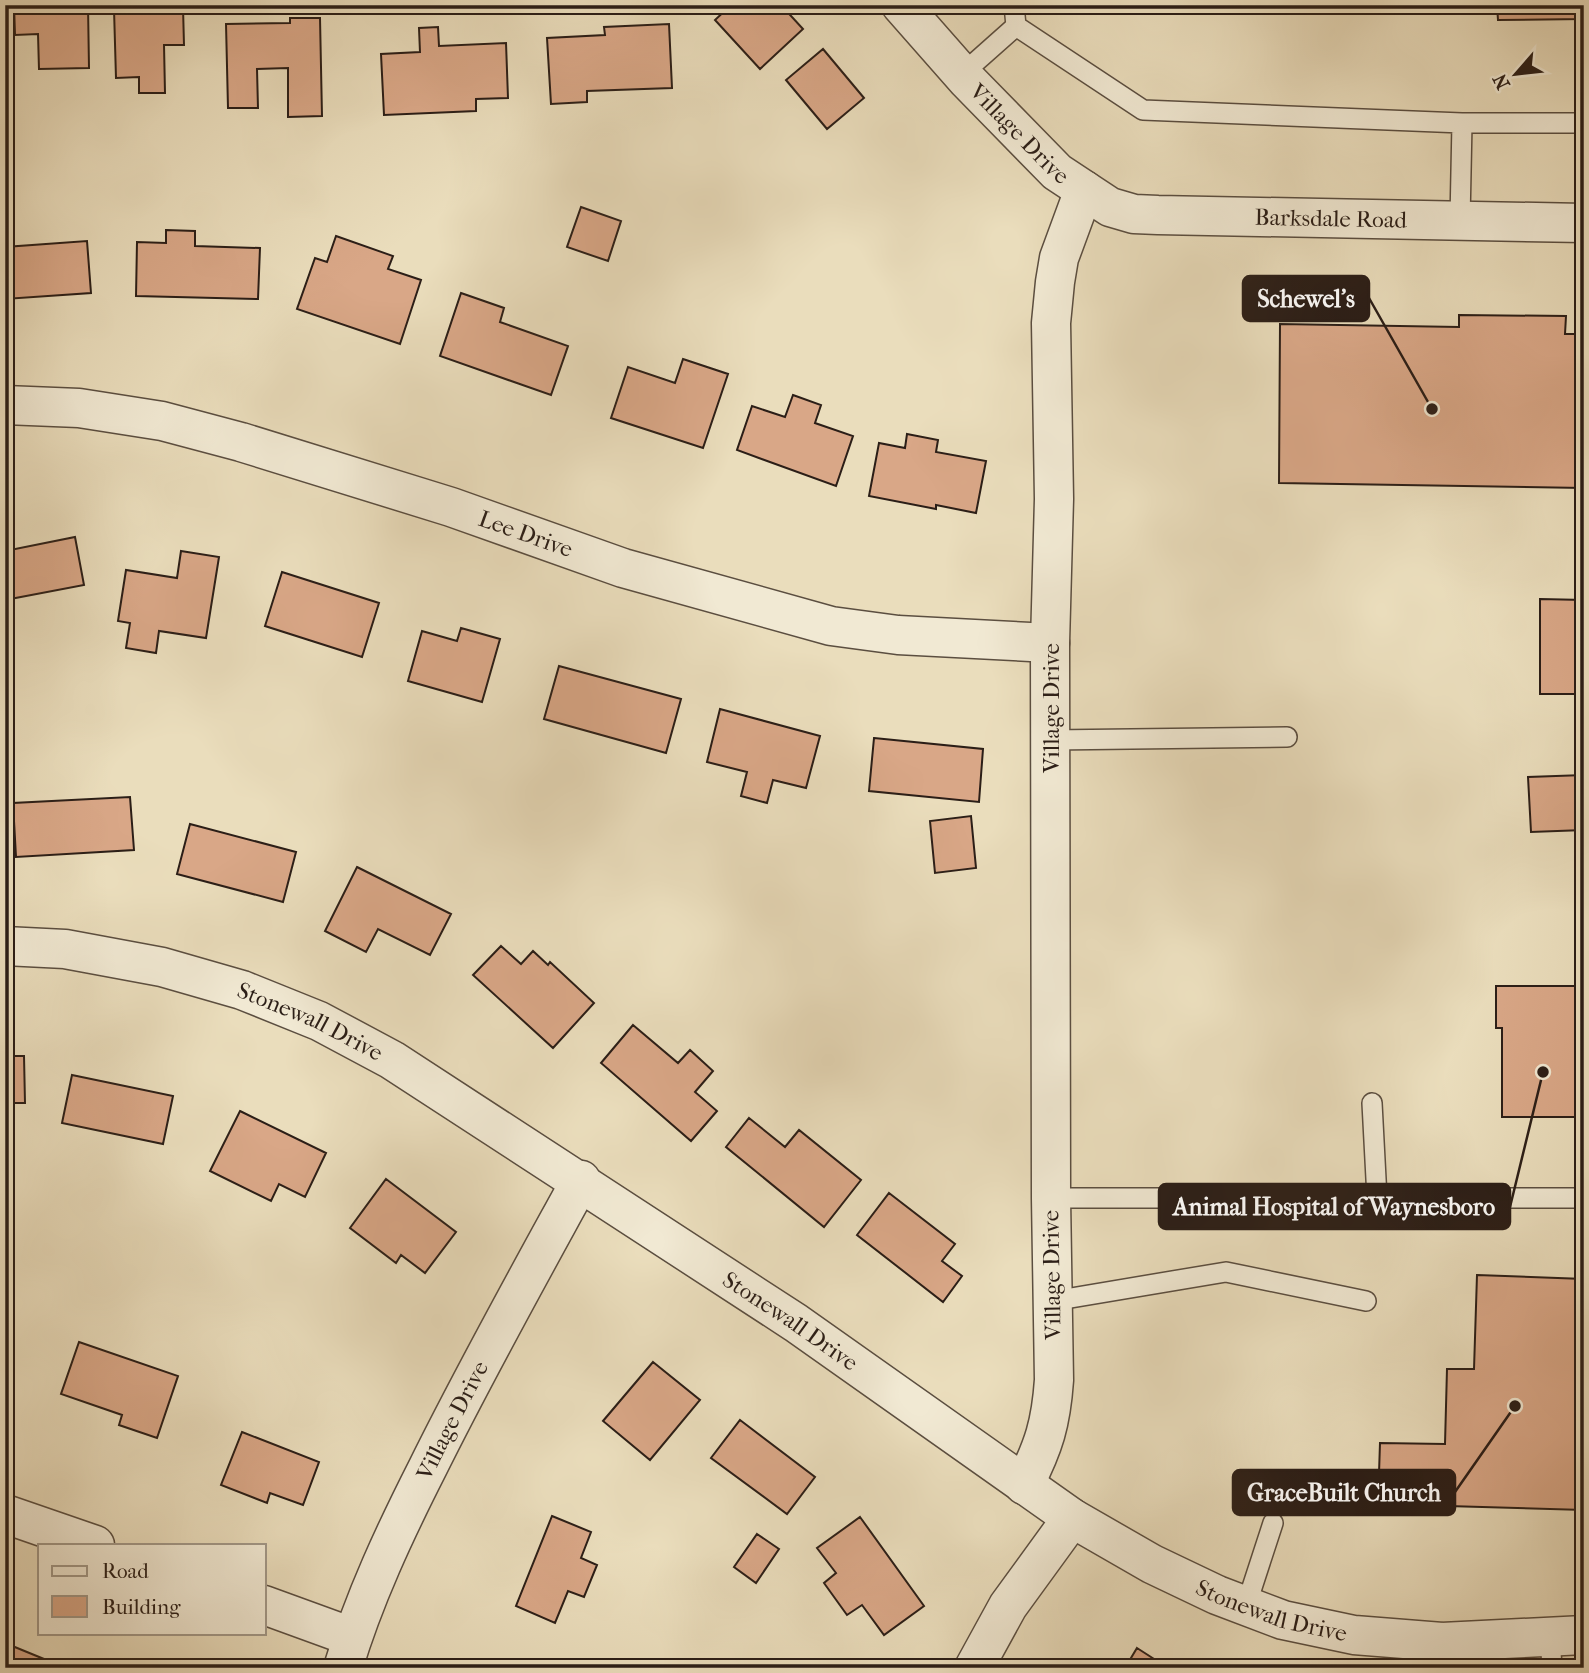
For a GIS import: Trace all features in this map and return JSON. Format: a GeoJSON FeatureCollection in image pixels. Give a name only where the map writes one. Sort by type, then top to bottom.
{"type":"FeatureCollection","features":[{"type":"Feature","properties":{"kind":"street","name":"Village Drive"},"geometry":{"type":"LineString","coordinates":[[901,5],[962,74],[1057,172],[1084,190],[1059,258],[1051,323],[1054,499],[1050,643],[1054,1380],[1047,1437],[1024,1485]]}},
{"type":"Feature","properties":{"kind":"street","name":"Barksdale Road"},"geometry":{"type":"LineString","coordinates":[[1084,190],[1110,207],[1134,214],[1584,223]]}},
{"type":"Feature","properties":{"kind":"street","name":"Lee Drive"},"geometry":{"type":"LineString","coordinates":[[5,405],[79,408],[148,419],[242,442],[451,507],[622,568],[831,626],[898,635],[1050,643]]}},
{"type":"Feature","properties":{"kind":"street","name":"Stonewall Drive"},"geometry":{"type":"LineString","coordinates":[[5,946],[65,949],[162,967],[242,990],[318,1021],[392,1060],[581,1180],[796,1323],[1072,1518],[1152,1564],[1283,1620],[1354,1635],[1442,1642],[1562,1646]]}},
{"type":"Feature","properties":{"kind":"street","name":"Village Drive"},"geometry":{"type":"LineString","coordinates":[[348,1653],[386,1551],[461,1399],[581,1180]]}},
{"type":"Feature","properties":{"kind":"street"},"geometry":{"type":"LineString","coordinates":[[5,1514],[92,1544]]}},
{"type":"Feature","properties":{"kind":"street"},"geometry":{"type":"LineString","coordinates":[[974,1668],[1008,1606],[1072,1518]]}},
{"type":"Feature","properties":{"kind":"street"},"geometry":{"type":"LineString","coordinates":[[266,1606],[348,1653]]}},
{"type":"Feature","properties":{"kind":"lane"},"geometry":{"type":"LineString","coordinates":[[1014,5],[1016,26]]}},
{"type":"Feature","properties":{"kind":"lane"},"geometry":{"type":"LineString","coordinates":[[962,74],[1016,26]]}},
{"type":"Feature","properties":{"kind":"lane"},"geometry":{"type":"LineString","coordinates":[[1016,26],[1143,110],[1462,123],[1584,123]]}},
{"type":"Feature","properties":{"kind":"lane"},"geometry":{"type":"LineString","coordinates":[[1460,220],[1462,123]]}},
{"type":"Feature","properties":{"kind":"lane"},"geometry":{"type":"LineString","coordinates":[[1051,740],[1287,737]]}},
{"type":"Feature","properties":{"kind":"lane"},"geometry":{"type":"LineString","coordinates":[[1372,1103],[1377,1198]]}},
{"type":"Feature","properties":{"kind":"lane"},"geometry":{"type":"LineString","coordinates":[[1051,1198],[1584,1198]]}},
{"type":"Feature","properties":{"kind":"lane"},"geometry":{"type":"LineString","coordinates":[[1053,1301],[1226,1272],[1366,1301]]}},
{"type":"Feature","properties":{"kind":"lane"},"geometry":{"type":"LineString","coordinates":[[1246,1606],[1273,1523]]}},
{"type":"Feature","properties":{"kind":"building"},"geometry":{"type":"Polygon","coordinates":[[[14,5],[88,5],[89,68],[39,69],[38,34],[15,35],[14,5]]]}},
{"type":"Feature","properties":{"kind":"building"},"geometry":{"type":"Polygon","coordinates":[[[731,5],[781,5],[803,29],[760,69],[715,20],[731,5]]]}},
{"type":"Feature","properties":{"kind":"building"},"geometry":{"type":"Polygon","coordinates":[[[1497,5],[1584,5],[1584,19],[1498,20],[1497,5]]]}},
{"type":"Feature","properties":{"kind":"building"},"geometry":{"type":"Polygon","coordinates":[[[183,7],[184,45],[164,45],[165,93],[139,93],[139,77],[116,78],[114,9],[183,7]]]}},
{"type":"Feature","properties":{"kind":"building"},"geometry":{"type":"Polygon","coordinates":[[[290,18],[320,18],[322,116],[288,117],[288,68],[257,69],[258,108],[228,108],[226,24],[290,23],[290,18]]]}},
{"type":"Feature","properties":{"kind":"building"},"geometry":{"type":"Polygon","coordinates":[[[669,24],[672,88],[587,91],[587,102],[551,104],[547,38],[605,35],[604,27],[669,24]]]}},
{"type":"Feature","properties":{"kind":"building"},"geometry":{"type":"Polygon","coordinates":[[[438,27],[439,46],[506,43],[508,98],[476,99],[476,111],[384,115],[381,54],[420,52],[419,28],[438,27]]]}},
{"type":"Feature","properties":{"kind":"building"},"geometry":{"type":"Polygon","coordinates":[[[823,49],[864,98],[827,129],[786,80],[823,49]]]}},
{"type":"Feature","properties":{"kind":"building"},"geometry":{"type":"Polygon","coordinates":[[[581,207],[621,221],[608,261],[567,247],[581,207]]]}},
{"type":"Feature","properties":{"kind":"building"},"geometry":{"type":"Polygon","coordinates":[[[166,230],[195,231],[195,246],[260,248],[258,299],[136,296],[137,242],[166,243],[166,230]]]}},
{"type":"Feature","properties":{"kind":"building"},"geometry":{"type":"Polygon","coordinates":[[[336,236],[393,256],[388,269],[421,280],[400,344],[297,309],[315,258],[327,262],[336,236]]]}},
{"type":"Feature","properties":{"kind":"building"},"geometry":{"type":"Polygon","coordinates":[[[87,241],[91,293],[5,299],[5,247],[87,241]]]}},
{"type":"Feature","properties":{"kind":"building"},"geometry":{"type":"Polygon","coordinates":[[[461,293],[504,308],[500,322],[568,346],[551,395],[440,356],[461,293]]]}},
{"type":"Feature","properties":{"kind":"building"},"geometry":{"type":"Polygon","coordinates":[[[1459,315],[1566,316],[1565,334],[1584,334],[1584,488],[1279,483],[1280,324],[1459,327],[1459,315]]]}},
{"type":"Feature","properties":{"kind":"building"},"geometry":{"type":"Polygon","coordinates":[[[683,359],[728,374],[703,448],[611,418],[628,367],[675,383],[683,359]]]}},
{"type":"Feature","properties":{"kind":"building"},"geometry":{"type":"Polygon","coordinates":[[[793,395],[821,405],[815,423],[853,436],[836,486],[737,450],[752,406],[785,417],[793,395]]]}},
{"type":"Feature","properties":{"kind":"building"},"geometry":{"type":"Polygon","coordinates":[[[907,434],[938,440],[936,452],[986,461],[976,513],[936,505],[936,509],[869,496],[879,443],[905,448],[907,434]]]}},
{"type":"Feature","properties":{"kind":"building"},"geometry":{"type":"Polygon","coordinates":[[[75,537],[84,585],[5,600],[5,551],[75,537]]]}},
{"type":"Feature","properties":{"kind":"building"},"geometry":{"type":"Polygon","coordinates":[[[181,551],[219,557],[206,638],[159,631],[156,653],[126,648],[130,623],[118,621],[126,570],[177,578],[181,551]]]}},
{"type":"Feature","properties":{"kind":"building"},"geometry":{"type":"Polygon","coordinates":[[[282,572],[379,603],[362,657],[265,626],[282,572]]]}},
{"type":"Feature","properties":{"kind":"building"},"geometry":{"type":"Polygon","coordinates":[[[1540,599],[1584,600],[1584,694],[1540,694],[1540,599]]]}},
{"type":"Feature","properties":{"kind":"building"},"geometry":{"type":"Polygon","coordinates":[[[461,628],[500,639],[482,702],[408,681],[422,631],[457,641],[461,628]]]}},
{"type":"Feature","properties":{"kind":"building"},"geometry":{"type":"Polygon","coordinates":[[[559,666],[681,699],[666,753],[544,719],[559,666]]]}},
{"type":"Feature","properties":{"kind":"building"},"geometry":{"type":"Polygon","coordinates":[[[720,709],[820,736],[806,788],[773,780],[767,803],[741,796],[747,772],[707,762],[720,709]]]}},
{"type":"Feature","properties":{"kind":"building"},"geometry":{"type":"Polygon","coordinates":[[[874,738],[983,749],[979,802],[869,791],[874,738]]]}},
{"type":"Feature","properties":{"kind":"building"},"geometry":{"type":"Polygon","coordinates":[[[1584,775],[1584,830],[1531,832],[1528,777],[1584,775]]]}},
{"type":"Feature","properties":{"kind":"building"},"geometry":{"type":"Polygon","coordinates":[[[130,797],[134,850],[16,857],[13,803],[130,797]]]}},
{"type":"Feature","properties":{"kind":"building"},"geometry":{"type":"Polygon","coordinates":[[[971,816],[976,868],[935,873],[930,821],[971,816]]]}},
{"type":"Feature","properties":{"kind":"building"},"geometry":{"type":"Polygon","coordinates":[[[190,824],[296,852],[283,902],[177,874],[190,824]]]}},
{"type":"Feature","properties":{"kind":"building"},"geometry":{"type":"Polygon","coordinates":[[[357,867],[451,914],[430,955],[378,929],[366,952],[325,931],[357,867]]]}},
{"type":"Feature","properties":{"kind":"building"},"geometry":{"type":"Polygon","coordinates":[[[501,946],[521,964],[533,951],[548,965],[550,962],[594,1003],[553,1048],[473,975],[501,946]]]}},
{"type":"Feature","properties":{"kind":"building"},"geometry":{"type":"Polygon","coordinates":[[[1496,986],[1584,986],[1584,1117],[1502,1117],[1502,1028],[1496,1028],[1496,986]]]}},
{"type":"Feature","properties":{"kind":"building"},"geometry":{"type":"Polygon","coordinates":[[[633,1025],[678,1063],[690,1050],[713,1071],[695,1092],[717,1111],[691,1141],[601,1063],[633,1025]]]}},
{"type":"Feature","properties":{"kind":"building"},"geometry":{"type":"Polygon","coordinates":[[[5,1056],[24,1056],[25,1103],[5,1103],[5,1056]]]}},
{"type":"Feature","properties":{"kind":"building"},"geometry":{"type":"Polygon","coordinates":[[[72,1075],[173,1096],[163,1144],[62,1123],[72,1075]]]}},
{"type":"Feature","properties":{"kind":"building"},"geometry":{"type":"Polygon","coordinates":[[[240,1111],[326,1153],[305,1197],[279,1184],[271,1201],[210,1171],[240,1111]]]}},
{"type":"Feature","properties":{"kind":"building"},"geometry":{"type":"Polygon","coordinates":[[[749,1118],[785,1147],[799,1130],[861,1180],[824,1227],[726,1147],[749,1118]]]}},
{"type":"Feature","properties":{"kind":"building"},"geometry":{"type":"Polygon","coordinates":[[[386,1179],[456,1232],[425,1273],[401,1255],[396,1263],[350,1228],[386,1179]]]}},
{"type":"Feature","properties":{"kind":"building"},"geometry":{"type":"Polygon","coordinates":[[[889,1193],[955,1244],[942,1261],[962,1276],[943,1302],[857,1235],[889,1193]]]}},
{"type":"Feature","properties":{"kind":"building"},"geometry":{"type":"Polygon","coordinates":[[[1477,1275],[1584,1279],[1584,1510],[1378,1504],[1380,1443],[1445,1444],[1447,1369],[1474,1369],[1477,1275]]]}},
{"type":"Feature","properties":{"kind":"building"},"geometry":{"type":"Polygon","coordinates":[[[79,1342],[178,1376],[157,1438],[119,1425],[122,1415],[61,1394],[79,1342]]]}},
{"type":"Feature","properties":{"kind":"building"},"geometry":{"type":"Polygon","coordinates":[[[653,1362],[700,1400],[650,1460],[603,1421],[653,1362]]]}},
{"type":"Feature","properties":{"kind":"building"},"geometry":{"type":"Polygon","coordinates":[[[740,1420],[815,1477],[787,1514],[711,1458],[740,1420]]]}},
{"type":"Feature","properties":{"kind":"building"},"geometry":{"type":"Polygon","coordinates":[[[242,1432],[319,1462],[303,1505],[270,1493],[267,1503],[221,1485],[242,1432]]]}},
{"type":"Feature","properties":{"kind":"building"},"geometry":{"type":"Polygon","coordinates":[[[552,1516],[591,1532],[581,1558],[597,1565],[584,1597],[568,1591],[555,1623],[516,1606],[552,1516]]]}},
{"type":"Feature","properties":{"kind":"building"},"geometry":{"type":"Polygon","coordinates":[[[860,1517],[924,1606],[884,1635],[862,1605],[847,1615],[824,1583],[836,1573],[817,1548],[860,1517]]]}},
{"type":"Feature","properties":{"kind":"building"},"geometry":{"type":"Polygon","coordinates":[[[757,1534],[779,1549],[756,1583],[734,1567],[757,1534]]]}},
{"type":"Feature","properties":{"kind":"building"},"geometry":{"type":"Polygon","coordinates":[[[5,1643],[66,1668],[5,1668],[5,1643]]]}},
{"type":"Feature","properties":{"kind":"building"},"geometry":{"type":"Polygon","coordinates":[[[1137,1648],[1168,1668],[1125,1668],[1137,1648]]]}},
{"type":"Feature","properties":{"kind":"place","name":"Schewel's"},"geometry":{"type":"Point","coordinates":[1432,409]}},
{"type":"Feature","properties":{"kind":"place","name":"Animal Hospital of Waynesboro"},"geometry":{"type":"Point","coordinates":[1543,1072]}},
{"type":"Feature","properties":{"kind":"place","name":"GraceBuilt Church"},"geometry":{"type":"Point","coordinates":[1515,1406]}}]}
